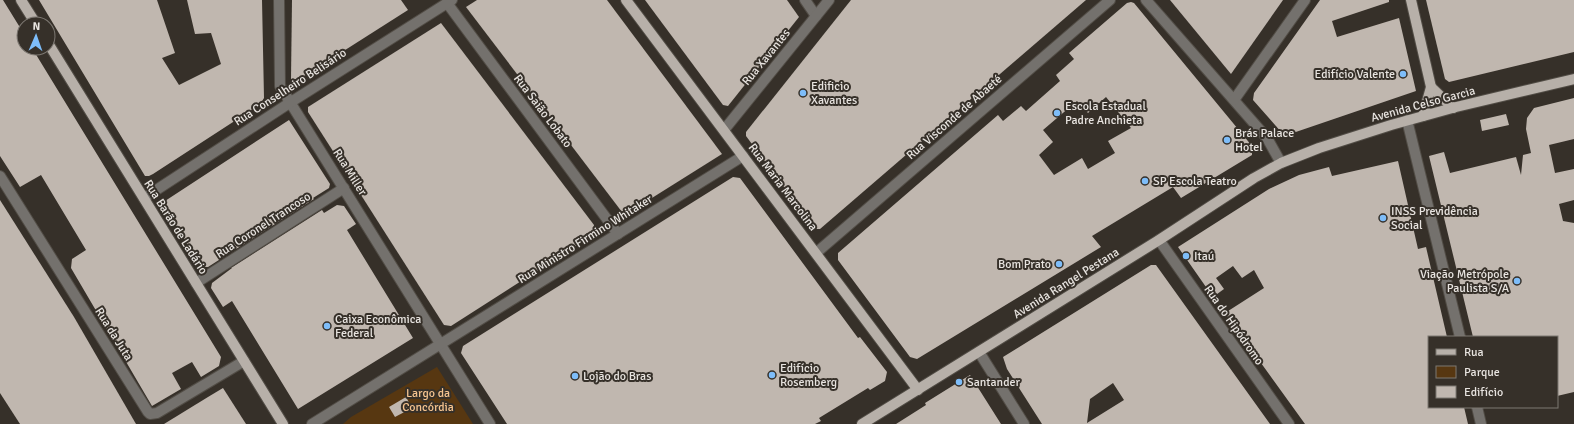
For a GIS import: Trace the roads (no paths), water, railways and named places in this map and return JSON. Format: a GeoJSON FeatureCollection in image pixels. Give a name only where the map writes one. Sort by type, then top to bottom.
{"type":"FeatureCollection","features":[{"type":"Feature","properties":{"kind":"main road"},"geometry":{"type":"LineString","coordinates":[[21,0],[31,16]]}},
{"type":"Feature","properties":{"kind":"main road","name":"Rua Maria Marcolina"},"geometry":{"type":"LineString","coordinates":[[626,0],[918,390]]}},
{"type":"Feature","properties":{"kind":"main road"},"geometry":{"type":"LineString","coordinates":[[1410,0],[1431,87],[1423,116]]}},
{"type":"Feature","properties":{"kind":"main road","name":"Rua Barão de Ladário"},"geometry":{"type":"LineString","coordinates":[[56,56],[282,424]]}},
{"type":"Feature","properties":{"kind":"main road","name":"Avenida Celso Garcia"},"geometry":{"type":"LineString","coordinates":[[1281,163],[1319,148],[1408,120],[1574,78]]}},
{"type":"Feature","properties":{"kind":"main road"},"geometry":{"type":"LineString","coordinates":[[1431,87],[1453,108]]}},
{"type":"Feature","properties":{"kind":"main road","name":"Avenida Rangel Pestana"},"geometry":{"type":"LineString","coordinates":[[862,424],[1159,240],[1254,178],[1281,163]]}},
{"type":"Feature","properties":{"kind":"street","name":"Rua Miller"},"geometry":{"type":"LineString","coordinates":[[280,0],[280,86],[441,345]]}},
{"type":"Feature","properties":{"kind":"street"},"geometry":{"type":"LineString","coordinates":[[805,0],[816,16]]}},
{"type":"Feature","properties":{"kind":"street","name":"Rua Xavantes"},"geometry":{"type":"LineString","coordinates":[[724,130],[829,0]]}},
{"type":"Feature","properties":{"kind":"street","name":"Rua Visconde de Abaeté"},"geometry":{"type":"LineString","coordinates":[[816,253],[1110,0]]}},
{"type":"Feature","properties":{"kind":"street"},"geometry":{"type":"LineString","coordinates":[[1146,0],[1267,138],[1281,163]]}},
{"type":"Feature","properties":{"kind":"street"},"geometry":{"type":"LineString","coordinates":[[1234,100],[1305,0]]}},
{"type":"Feature","properties":{"kind":"street","name":"Rua Conselheiro Belisário"},"geometry":{"type":"LineString","coordinates":[[144,198],[291,102],[449,2]]}},
{"type":"Feature","properties":{"kind":"street","name":"Rua Saião Lobato"},"geometry":{"type":"LineString","coordinates":[[449,2],[618,234]]}},
{"type":"Feature","properties":{"kind":"street"},"geometry":{"type":"LineString","coordinates":[[1408,120],[1460,336]]}},
{"type":"Feature","properties":{"kind":"street","name":"Rua Ministro Firmino Whitaker"},"geometry":{"type":"LineString","coordinates":[[441,345],[743,156]]}},
{"type":"Feature","properties":{"kind":"street","name":"Rua da Juta"},"geometry":{"type":"LineString","coordinates":[[0,176],[150,414],[157,413],[244,361]]}},
{"type":"Feature","properties":{"kind":"street","name":"Rua Coronel Trancoso"},"geometry":{"type":"LineString","coordinates":[[196,283],[344,188]]}},
{"type":"Feature","properties":{"kind":"street","name":"Rua do Hipódromo"},"geometry":{"type":"LineString","coordinates":[[1159,240],[1289,424]]}},
{"type":"Feature","properties":{"kind":"street"},"geometry":{"type":"LineString","coordinates":[[316,423],[441,345],[490,424]]}},
{"type":"Feature","properties":{"kind":"street"},"geometry":{"type":"LineString","coordinates":[[978,352],[1024,424]]}},
{"type":"Feature","properties":{"kind":"street"},"geometry":{"type":"LineString","coordinates":[[1477,408],[1481,424]]}},
{"type":"Feature","properties":{"kind":"place","name":"Edifício Valente"},"geometry":{"type":"Point","coordinates":[1403,74]}},
{"type":"Feature","properties":{"kind":"place","name":"Edificio Xavantes"},"geometry":{"type":"Point","coordinates":[803,93]}},
{"type":"Feature","properties":{"kind":"place","name":"Escola Estadual Padre Anchieta"},"geometry":{"type":"Point","coordinates":[1057,113]}},
{"type":"Feature","properties":{"kind":"place","name":"Brás Palace Hotel"},"geometry":{"type":"Point","coordinates":[1227,140]}},
{"type":"Feature","properties":{"kind":"place","name":"SP Escola Teatro"},"geometry":{"type":"Point","coordinates":[1145,181]}},
{"type":"Feature","properties":{"kind":"place","name":"INSS Previdência Social"},"geometry":{"type":"Point","coordinates":[1383,218]}},
{"type":"Feature","properties":{"kind":"place","name":"Itaú"},"geometry":{"type":"Point","coordinates":[1186,256]}},
{"type":"Feature","properties":{"kind":"place","name":"Bom Prato"},"geometry":{"type":"Point","coordinates":[1059,264]}},
{"type":"Feature","properties":{"kind":"place","name":"Viação Metrópole Paulista S/A"},"geometry":{"type":"Point","coordinates":[1517,281]}},
{"type":"Feature","properties":{"kind":"place","name":"Caixa Econômica Federal"},"geometry":{"type":"Point","coordinates":[327,326]}},
{"type":"Feature","properties":{"kind":"place","name":"Edifício Rosemberg"},"geometry":{"type":"Point","coordinates":[772,375]}},
{"type":"Feature","properties":{"kind":"place","name":"Lojão do Bras"},"geometry":{"type":"Point","coordinates":[575,376]}},
{"type":"Feature","properties":{"kind":"place","name":"Santander"},"geometry":{"type":"Point","coordinates":[959,382]}},
{"type":"Feature","properties":{"kind":"park label","name":"Largo da Concórdia"},"geometry":{"type":"Point","coordinates":[428,400]}}]}
